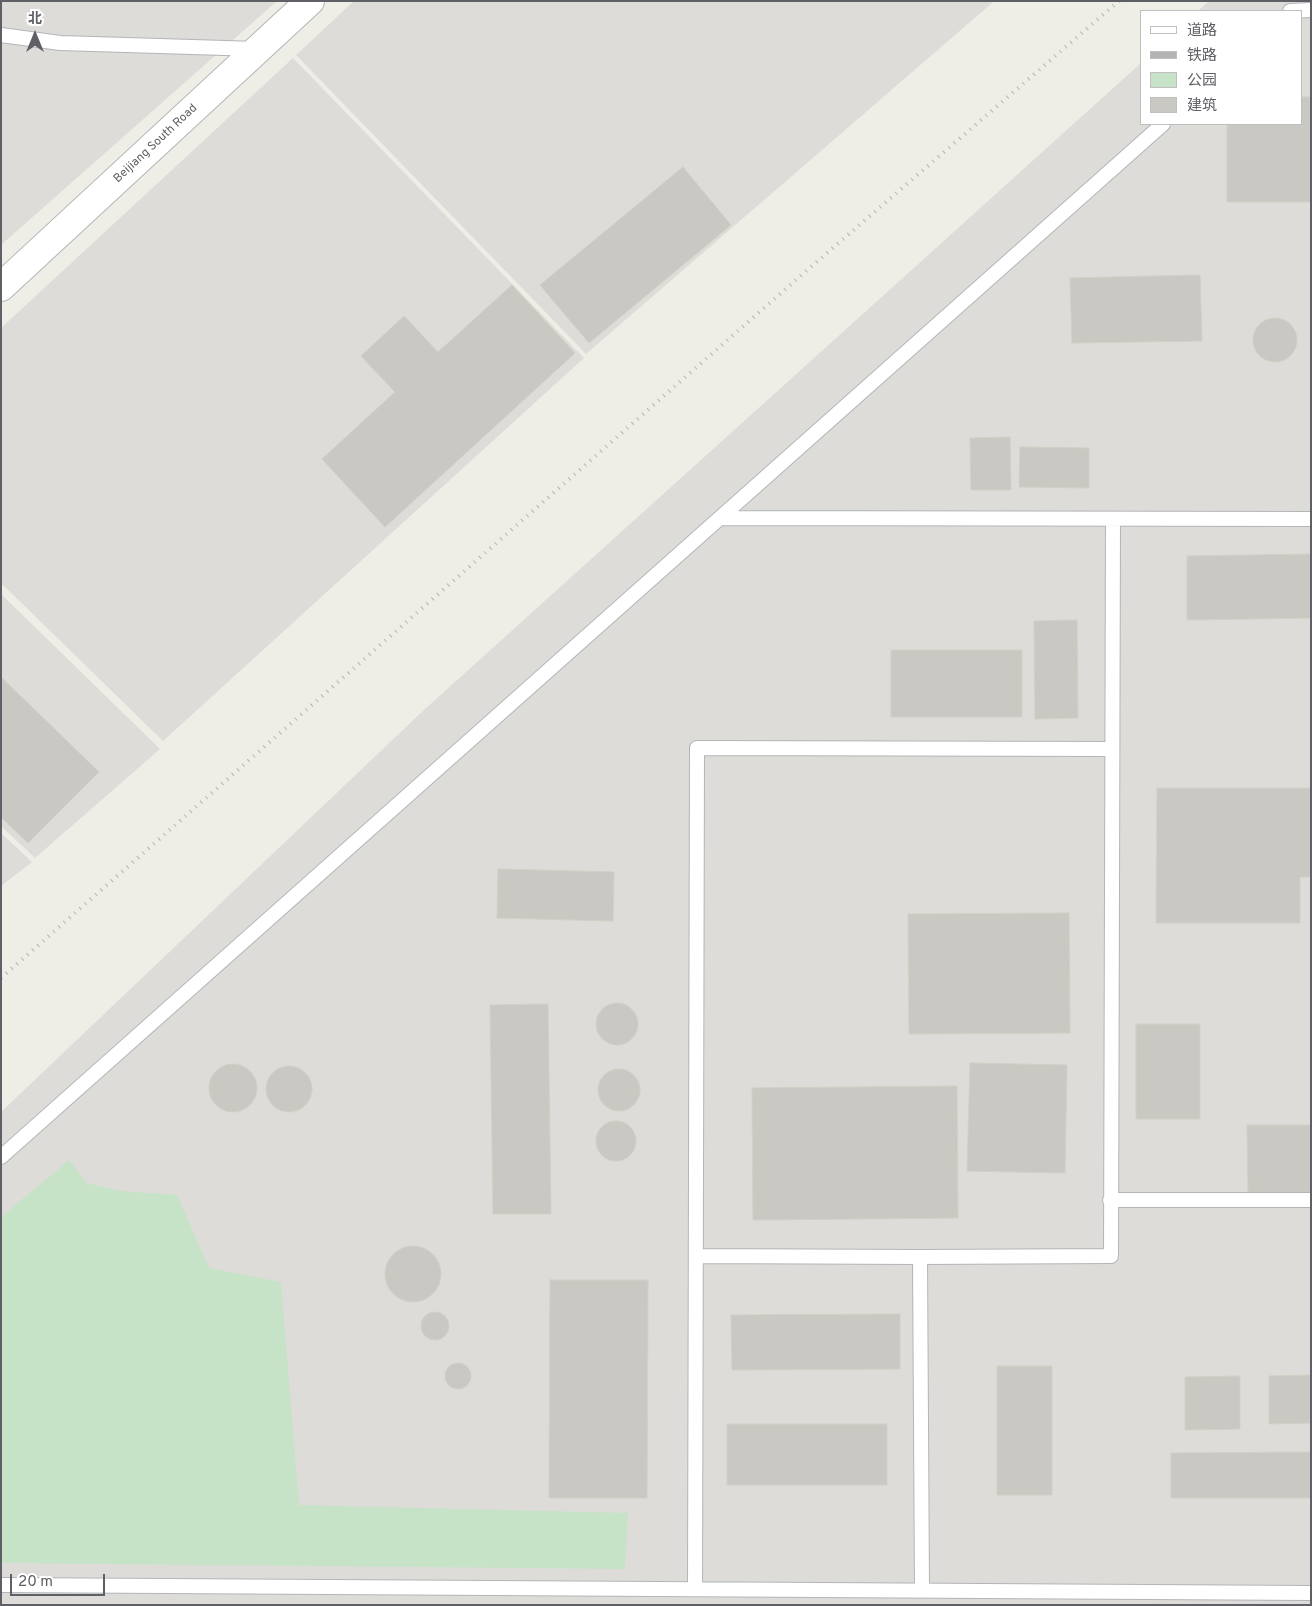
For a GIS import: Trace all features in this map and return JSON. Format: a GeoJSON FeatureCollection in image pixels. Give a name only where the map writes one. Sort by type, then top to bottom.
{"type":"FeatureCollection","features":[{"type":"Feature","properties":{"kind":"street","name":"Beijiang South Road"},"geometry":{"type":"LineString","coordinates":[[1,287],[310,1]]}},
{"type":"Feature","properties":{"kind":"lane"},"geometry":{"type":"LineString","coordinates":[[1,35],[60,43],[259,49]]}},
{"type":"Feature","properties":{"kind":"lane"},"geometry":{"type":"LineString","coordinates":[[1,1157],[1163,125]]}},
{"type":"Feature","properties":{"kind":"lane"},"geometry":{"type":"LineString","coordinates":[[720,518],[1311,519]]}},
{"type":"Feature","properties":{"kind":"lane"},"geometry":{"type":"LineString","coordinates":[[696,1256],[1110,1256],[1110,749],[1113,519]]}},
{"type":"Feature","properties":{"kind":"lane"},"geometry":{"type":"LineString","coordinates":[[695,1589],[697,748],[1110,749]]}},
{"type":"Feature","properties":{"kind":"lane"},"geometry":{"type":"LineString","coordinates":[[1110,1200],[1311,1200]]}},
{"type":"Feature","properties":{"kind":"lane"},"geometry":{"type":"LineString","coordinates":[[920,1257],[922,1590]]}},
{"type":"Feature","properties":{"kind":"lane"},"geometry":{"type":"LineString","coordinates":[[1,1586],[1311,1593]]}},
{"type":"Feature","properties":{"kind":"shaded area"},"geometry":{"type":"Polygon","coordinates":[[[1,1],[277,1],[1,245],[1,1]]]}},
{"type":"Feature","properties":{"kind":"shaded area"},"geometry":{"type":"Polygon","coordinates":[[[354,1],[990,1],[992,3],[586,354],[296,55],[354,1]]]}},
{"type":"Feature","properties":{"kind":"shaded area"},"geometry":{"type":"Polygon","coordinates":[[[1209,1],[1311,1],[1311,1605],[1,1605],[1,1112],[425,709],[1140,64],[1140,125],[1302,125],[1302,10],[1199,10],[1209,1]]]}},
{"type":"Feature","properties":{"kind":"shaded area"},"geometry":{"type":"Polygon","coordinates":[[[293,58],[584,358],[163,741],[1,583],[1,328],[293,58]]]}},
{"type":"Feature","properties":{"kind":"shaded area"},"geometry":{"type":"Polygon","coordinates":[[[1,594],[160,749],[35,858],[1,826],[1,594]]]}},
{"type":"Feature","properties":{"kind":"shaded area"},"geometry":{"type":"Polygon","coordinates":[[[1,833],[32,862],[1,886],[1,833]]]}},
{"type":"Feature","properties":{"kind":"green space"},"geometry":{"type":"Polygon","coordinates":[[[69,1160],[87,1183],[120,1191],[177,1195],[209,1268],[281,1282],[299,1505],[628,1513],[625,1569],[1,1563],[1,1217],[69,1160]]]}},
{"type":"Feature","properties":{"kind":"building"},"geometry":{"type":"Polygon","coordinates":[[[1302,97],[1311,97],[1311,202],[1227,202],[1227,125],[1302,125],[1302,97]]]}},
{"type":"Feature","properties":{"kind":"building"},"geometry":{"type":"Polygon","coordinates":[[[683,167],[731,225],[589,343],[540,285],[683,167]]]}},
{"type":"Feature","properties":{"kind":"building"},"geometry":{"type":"Polygon","coordinates":[[[1200,275],[1202,341],[1072,343],[1070,278],[1200,275]]]}},
{"type":"Feature","properties":{"kind":"building"},"geometry":{"type":"Polygon","coordinates":[[[512,285],[575,353],[385,527],[322,459],[395,392],[361,356],[404,316],[438,352],[512,285]]]}},
{"type":"Feature","properties":{"kind":"building"},"geometry":{"type":"Polygon","coordinates":[[[1271,318],[1279,318],[1291,324],[1297,340],[1291,356],[1279,362],[1271,362],[1259,356],[1253,344],[1253,336],[1259,324],[1271,318]]]}},
{"type":"Feature","properties":{"kind":"building"},"geometry":{"type":"Polygon","coordinates":[[[1010,437],[1011,490],[971,490],[970,438],[1010,437]]]}},
{"type":"Feature","properties":{"kind":"building"},"geometry":{"type":"Polygon","coordinates":[[[1020,447],[1089,448],[1089,488],[1019,487],[1020,447]]]}},
{"type":"Feature","properties":{"kind":"building"},"geometry":{"type":"Polygon","coordinates":[[[1311,554],[1311,618],[1187,620],[1187,556],[1311,554]]]}},
{"type":"Feature","properties":{"kind":"building"},"geometry":{"type":"Polygon","coordinates":[[[1077,620],[1078,718],[1035,719],[1034,621],[1077,620]]]}},
{"type":"Feature","properties":{"kind":"building"},"geometry":{"type":"Polygon","coordinates":[[[891,650],[1022,650],[1022,717],[891,717],[891,650]]]}},
{"type":"Feature","properties":{"kind":"building"},"geometry":{"type":"Polygon","coordinates":[[[1,677],[99,772],[28,843],[1,817],[1,677]]]}},
{"type":"Feature","properties":{"kind":"building"},"geometry":{"type":"Polygon","coordinates":[[[1157,788],[1311,788],[1311,877],[1300,877],[1300,923],[1156,923],[1157,788]]]}},
{"type":"Feature","properties":{"kind":"building"},"geometry":{"type":"Polygon","coordinates":[[[498,869],[614,872],[613,921],[497,918],[498,869]]]}},
{"type":"Feature","properties":{"kind":"building"},"geometry":{"type":"Polygon","coordinates":[[[1069,913],[1070,1033],[909,1034],[908,914],[1069,913]]]}},
{"type":"Feature","properties":{"kind":"building"},"geometry":{"type":"Polygon","coordinates":[[[617,1003],[632,1009],[638,1024],[632,1039],[617,1045],[602,1039],[596,1024],[602,1009],[617,1003]]]}},
{"type":"Feature","properties":{"kind":"building"},"geometry":{"type":"Polygon","coordinates":[[[548,1004],[551,1214],[493,1214],[490,1005],[548,1004]]]}},
{"type":"Feature","properties":{"kind":"building"},"geometry":{"type":"Polygon","coordinates":[[[1136,1024],[1200,1024],[1200,1119],[1136,1119],[1136,1024]]]}},
{"type":"Feature","properties":{"kind":"building"},"geometry":{"type":"Polygon","coordinates":[[[970,1063],[1067,1065],[1065,1173],[967,1171],[970,1063]]]}},
{"type":"Feature","properties":{"kind":"building"},"geometry":{"type":"Polygon","coordinates":[[[228,1064],[238,1064],[250,1071],[257,1083],[257,1093],[250,1105],[238,1112],[228,1112],[220,1108],[213,1101],[209,1093],[209,1083],[213,1075],[220,1068],[228,1064]]]}},
{"type":"Feature","properties":{"kind":"building"},"geometry":{"type":"Polygon","coordinates":[[[284,1066],[294,1066],[308,1076],[312,1089],[308,1102],[302,1108],[294,1112],[284,1112],[270,1102],[266,1094],[266,1084],[276,1070],[284,1066]]]}},
{"type":"Feature","properties":{"kind":"building"},"geometry":{"type":"Polygon","coordinates":[[[619,1069],[634,1075],[640,1090],[634,1105],[619,1111],[604,1105],[598,1090],[604,1075],[619,1069]]]}},
{"type":"Feature","properties":{"kind":"building"},"geometry":{"type":"Polygon","coordinates":[[[957,1086],[958,1218],[753,1220],[752,1088],[957,1086]]]}},
{"type":"Feature","properties":{"kind":"building"},"geometry":{"type":"Polygon","coordinates":[[[616,1121],[630,1127],[636,1141],[630,1155],[616,1161],[602,1155],[596,1141],[602,1127],[616,1121]]]}},
{"type":"Feature","properties":{"kind":"building"},"geometry":{"type":"Polygon","coordinates":[[[1247,1125],[1311,1125],[1311,1192],[1248,1193],[1247,1125]]]}},
{"type":"Feature","properties":{"kind":"building"},"geometry":{"type":"Polygon","coordinates":[[[413,1246],[433,1254],[441,1274],[433,1294],[413,1302],[393,1294],[385,1274],[393,1254],[413,1246]]]}},
{"type":"Feature","properties":{"kind":"building"},"geometry":{"type":"Polygon","coordinates":[[[550,1280],[648,1280],[647,1498],[549,1498],[550,1280]]]}},
{"type":"Feature","properties":{"kind":"building"},"geometry":{"type":"Polygon","coordinates":[[[435,1312],[445,1316],[449,1326],[445,1336],[435,1340],[425,1336],[421,1326],[425,1316],[435,1312]]]}},
{"type":"Feature","properties":{"kind":"building"},"geometry":{"type":"Polygon","coordinates":[[[900,1314],[900,1369],[732,1370],[731,1315],[900,1314]]]}},
{"type":"Feature","properties":{"kind":"building"},"geometry":{"type":"Polygon","coordinates":[[[458,1363],[467,1367],[471,1376],[467,1385],[458,1389],[449,1385],[445,1376],[449,1367],[458,1363]]]}},
{"type":"Feature","properties":{"kind":"building"},"geometry":{"type":"Polygon","coordinates":[[[997,1366],[1052,1366],[1052,1495],[997,1495],[997,1366]]]}},
{"type":"Feature","properties":{"kind":"building"},"geometry":{"type":"Polygon","coordinates":[[[1311,1375],[1311,1423],[1269,1424],[1269,1376],[1311,1375]]]}},
{"type":"Feature","properties":{"kind":"building"},"geometry":{"type":"Polygon","coordinates":[[[1240,1376],[1240,1429],[1185,1430],[1185,1377],[1240,1376]]]}},
{"type":"Feature","properties":{"kind":"building"},"geometry":{"type":"Polygon","coordinates":[[[727,1424],[887,1424],[887,1485],[727,1485],[727,1424]]]}},
{"type":"Feature","properties":{"kind":"building"},"geometry":{"type":"Polygon","coordinates":[[[1311,1452],[1311,1498],[1171,1498],[1171,1453],[1311,1452]]]}},
{"type":"Feature","properties":{"kind":"railway"},"geometry":{"type":"LineString","coordinates":[[1,978],[805,272],[1119,1]]}}]}
